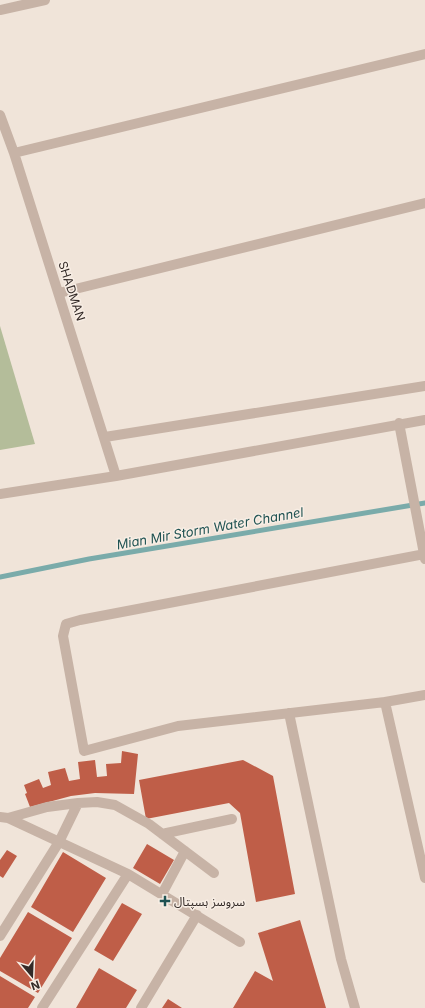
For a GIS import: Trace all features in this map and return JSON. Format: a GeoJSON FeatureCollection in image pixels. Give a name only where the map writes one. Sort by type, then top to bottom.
{"type":"FeatureCollection","features":[{"type":"Feature","properties":{"kind":"street"},"geometry":{"type":"LineString","coordinates":[[0,10],[45,0]]}},
{"type":"Feature","properties":{"kind":"street"},"geometry":{"type":"LineString","coordinates":[[14,153],[425,54]]}},
{"type":"Feature","properties":{"kind":"street","name":"SHADMAN"},"geometry":{"type":"LineString","coordinates":[[0,115],[14,153],[59,293],[116,476]]}},
{"type":"Feature","properties":{"kind":"street"},"geometry":{"type":"LineString","coordinates":[[59,293],[425,203]]}},
{"type":"Feature","properties":{"kind":"street"},"geometry":{"type":"LineString","coordinates":[[105,437],[425,386]]}},
{"type":"Feature","properties":{"kind":"street"},"geometry":{"type":"LineString","coordinates":[[0,494],[116,476],[425,420]]}},
{"type":"Feature","properties":{"kind":"street"},"geometry":{"type":"LineString","coordinates":[[399,424],[425,556],[80,620],[66,624],[62,636],[84,751],[178,726],[425,696]]}},
{"type":"Feature","properties":{"kind":"street"},"geometry":{"type":"LineString","coordinates":[[385,702],[425,878]]}},
{"type":"Feature","properties":{"kind":"street"},"geometry":{"type":"LineString","coordinates":[[289,713],[341,959],[355,1008]]}},
{"type":"Feature","properties":{"kind":"street"},"geometry":{"type":"LineString","coordinates":[[4,817],[47,807],[78,803],[97,802],[115,805],[149,824],[214,873]]}},
{"type":"Feature","properties":{"kind":"street"},"geometry":{"type":"LineString","coordinates":[[0,936],[60,842],[78,803]]}},
{"type":"Feature","properties":{"kind":"street"},"geometry":{"type":"LineString","coordinates":[[4,817],[128,874],[240,942]]}},
{"type":"Feature","properties":{"kind":"street"},"geometry":{"type":"LineString","coordinates":[[162,834],[232,819]]}},
{"type":"Feature","properties":{"kind":"street"},"geometry":{"type":"LineString","coordinates":[[162,894],[185,851]]}},
{"type":"Feature","properties":{"kind":"street"},"geometry":{"type":"LineString","coordinates":[[42,1008],[128,874]]}},
{"type":"Feature","properties":{"kind":"street"},"geometry":{"type":"LineString","coordinates":[[141,1008],[196,914]]}},
{"type":"Feature","properties":{"kind":"green space"},"geometry":{"type":"Polygon","coordinates":[[[0,326],[35,444],[0,450],[0,326]]]}},
{"type":"Feature","properties":{"kind":"building"},"geometry":{"type":"Polygon","coordinates":[[[122,751],[138,754],[134,794],[95,793],[71,796],[30,807],[25,794],[27,793],[24,785],[39,779],[43,788],[51,785],[48,772],[65,768],[69,781],[80,779],[78,762],[95,760],[97,777],[107,776],[106,764],[121,763],[122,751]]]}},
{"type":"Feature","properties":{"kind":"building"},"geometry":{"type":"Polygon","coordinates":[[[243,760],[273,776],[295,894],[256,902],[240,813],[229,803],[146,819],[139,780],[243,760]]]}},
{"type":"Feature","properties":{"kind":"building"},"geometry":{"type":"Polygon","coordinates":[[[147,844],[174,860],[160,884],[133,868],[147,844]]]}},
{"type":"Feature","properties":{"kind":"building"},"geometry":{"type":"Polygon","coordinates":[[[7,850],[17,856],[3,878],[0,876],[0,860],[7,850]]]}},
{"type":"Feature","properties":{"kind":"building"},"geometry":{"type":"Polygon","coordinates":[[[63,852],[106,878],[73,932],[31,907],[63,852]]]}},
{"type":"Feature","properties":{"kind":"building"},"geometry":{"type":"Polygon","coordinates":[[[122,903],[142,914],[113,961],[94,950],[122,903]]]}},
{"type":"Feature","properties":{"kind":"building"},"geometry":{"type":"Polygon","coordinates":[[[28,912],[72,938],[38,993],[0,971],[0,958],[28,912]]]}},
{"type":"Feature","properties":{"kind":"building"},"geometry":{"type":"Polygon","coordinates":[[[300,920],[326,1008],[233,1008],[255,971],[273,981],[258,933],[300,920]]]}},
{"type":"Feature","properties":{"kind":"building"},"geometry":{"type":"Polygon","coordinates":[[[99,968],[137,990],[126,1008],[76,1008],[99,968]]]}},
{"type":"Feature","properties":{"kind":"building"},"geometry":{"type":"Polygon","coordinates":[[[0,976],[35,997],[28,1008],[0,1008],[0,976]]]}},
{"type":"Feature","properties":{"kind":"building"},"geometry":{"type":"Polygon","coordinates":[[[168,999],[182,1008],[162,1008],[168,999]]]}},
{"type":"Feature","properties":{"kind":"waterway","name":"Mian Mir Storm Water Channel"},"geometry":{"type":"LineString","coordinates":[[0,577],[89,559],[425,503]]}},
{"type":"Feature","properties":{"kind":"place","name":"سروسز ہسپتال"},"geometry":{"type":"Point","coordinates":[165,901]}}]}
